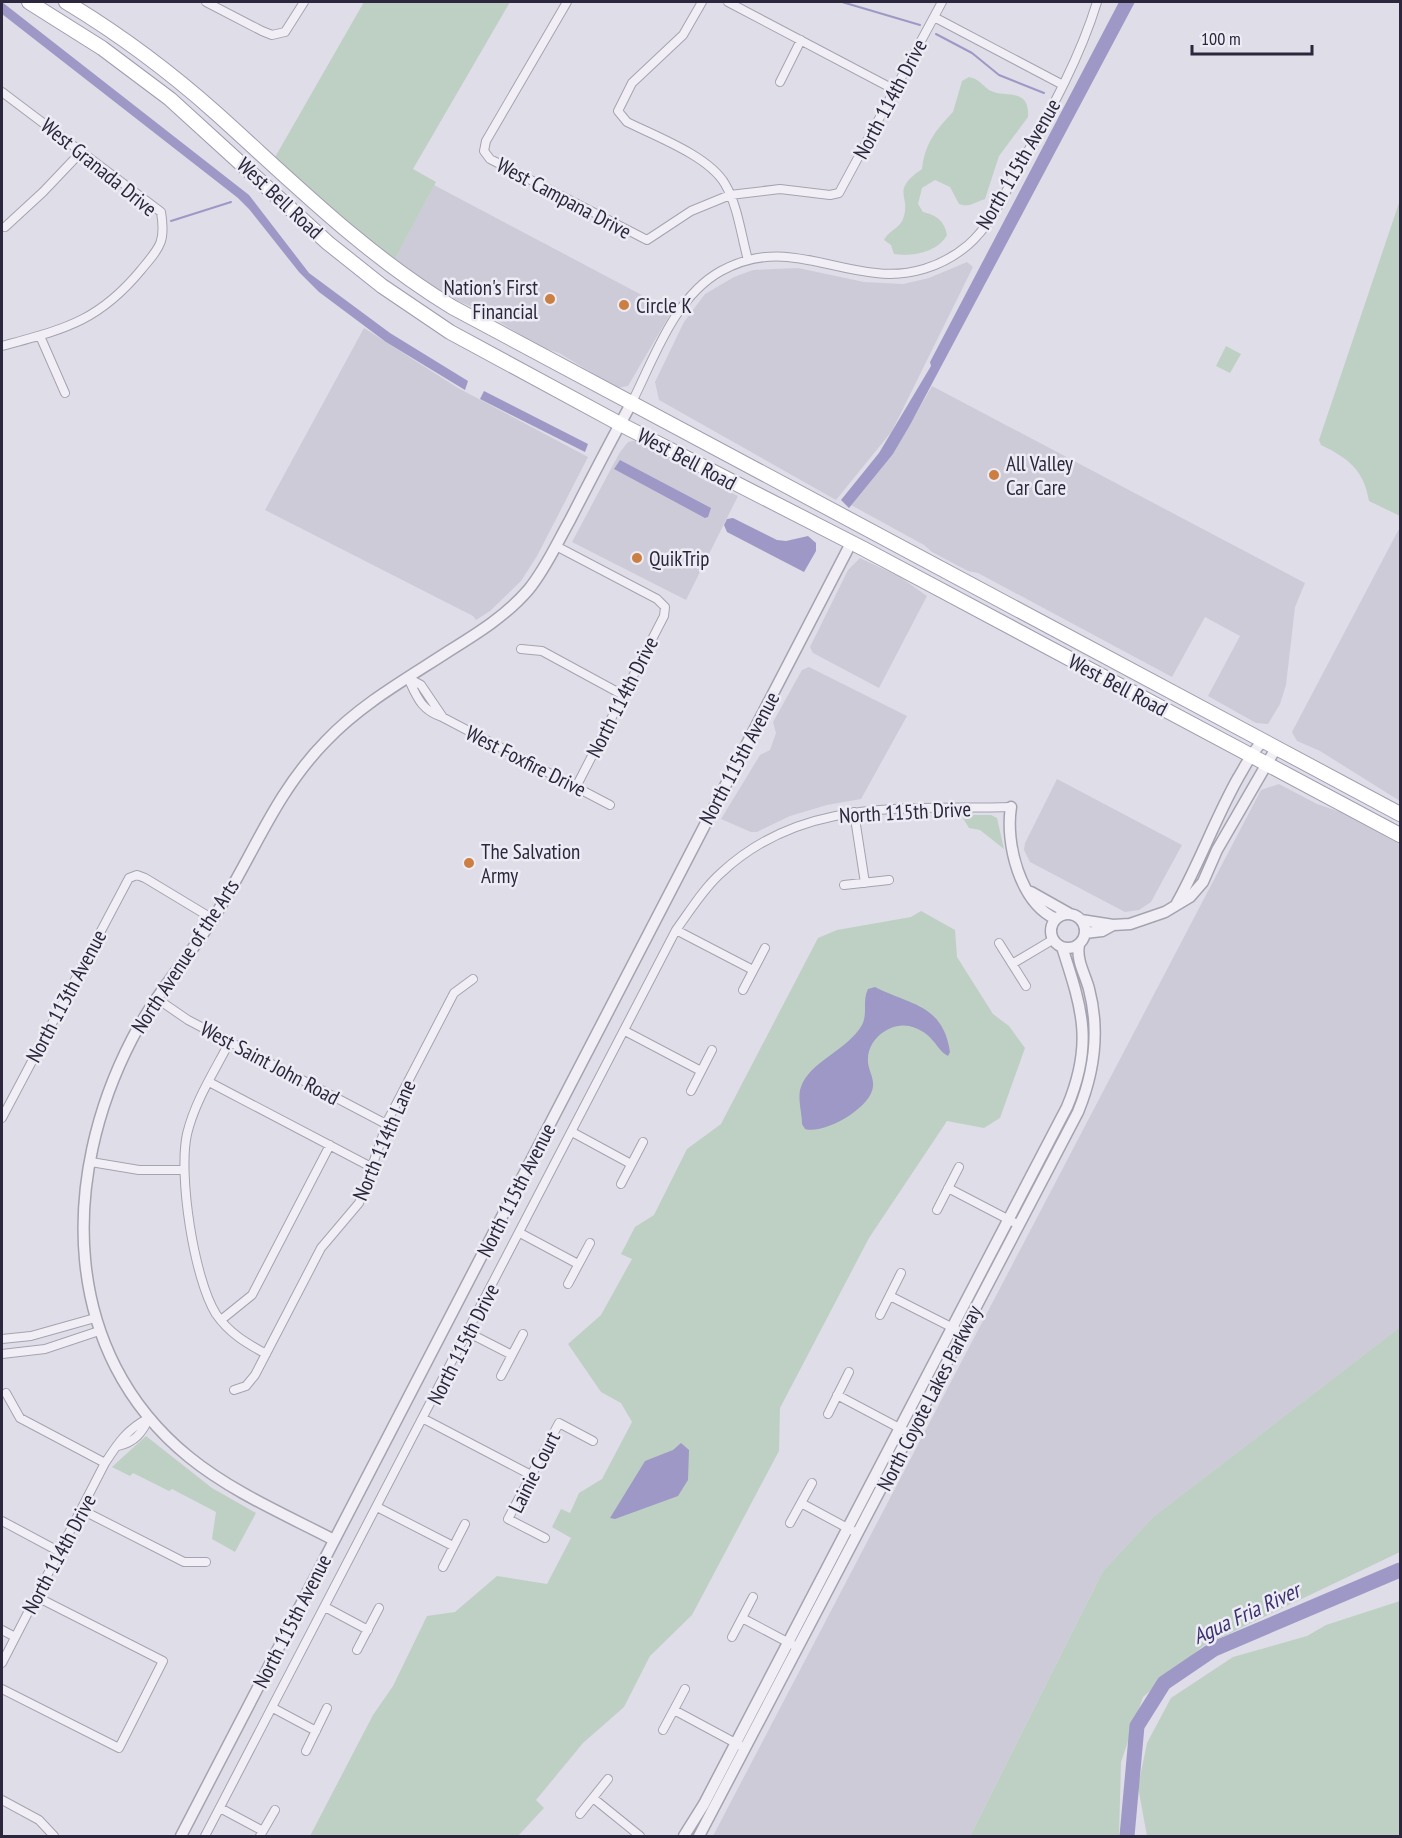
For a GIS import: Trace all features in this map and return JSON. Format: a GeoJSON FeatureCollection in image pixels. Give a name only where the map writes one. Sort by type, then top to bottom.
{"type":"FeatureCollection","features":[{"type":"Feature","properties":{"kind":"main road","name":"West Bell Road"},"geometry":{"type":"LineString","coordinates":[[28,2],[102,48],[170,99],[328,243],[382,286],[450,332],[620,424],[971,606],[1401,835]]}},
{"type":"Feature","properties":{"kind":"main road","name":"West Bell Road"},"geometry":{"type":"LineString","coordinates":[[66,2],[122,38],[183,85],[336,224],[402,275],[452,307],[1401,814]]}},
{"type":"Feature","properties":{"kind":"main road"},"geometry":{"type":"LineString","coordinates":[[851,543],[865,539],[946,582],[966,582]]}},
{"type":"Feature","properties":{"kind":"main road"},"geometry":{"type":"LineString","coordinates":[[971,606],[991,608],[1040,634],[1049,635],[1056,631]]}},
{"type":"Feature","properties":{"kind":"main road"},"geometry":{"type":"LineString","coordinates":[[1075,662],[1087,657],[1135,683],[1164,688]]}},
{"type":"Feature","properties":{"kind":"street"},"geometry":{"type":"LineString","coordinates":[[206,2],[262,32],[279,35],[290,26],[304,2]]}},
{"type":"Feature","properties":{"kind":"street","name":"West Campana Drive"},"geometry":{"type":"LineString","coordinates":[[567,2],[486,141],[484,151],[490,159],[647,240],[691,211],[730,195]]}},
{"type":"Feature","properties":{"kind":"street"},"geometry":{"type":"LineString","coordinates":[[702,2],[687,30],[632,83],[620,104],[619,114],[627,122],[709,166],[721,177],[730,195],[748,260]]}},
{"type":"Feature","properties":{"kind":"street"},"geometry":{"type":"LineString","coordinates":[[728,2],[895,90]]}},
{"type":"Feature","properties":{"kind":"street","name":"North 114th Drive"},"geometry":{"type":"LineString","coordinates":[[730,195],[780,189],[836,195],[843,187],[942,2]]}},
{"type":"Feature","properties":{"kind":"street","name":"North 115th Avenue"},"geometry":{"type":"LineString","coordinates":[[631,404],[687,300],[712,277],[748,260],[784,255],[872,273],[898,274],[920,271],[951,257],[978,236],[989,221],[1063,85],[1087,33],[1097,2]]}},
{"type":"Feature","properties":{"kind":"street"},"geometry":{"type":"LineString","coordinates":[[934,17],[1063,85]]}},
{"type":"Feature","properties":{"kind":"street"},"geometry":{"type":"LineString","coordinates":[[780,82],[801,40]]}},
{"type":"Feature","properties":{"kind":"street","name":"West Granada Drive"},"geometry":{"type":"LineString","coordinates":[[2,92],[161,212],[165,234],[152,256],[120,296],[84,320],[40,336],[2,346]]}},
{"type":"Feature","properties":{"kind":"street"},"geometry":{"type":"LineString","coordinates":[[5,227],[82,151]]}},
{"type":"Feature","properties":{"kind":"street"},"geometry":{"type":"LineString","coordinates":[[40,336],[65,393]]}},
{"type":"Feature","properties":{"kind":"street","name":"North Avenue of the Arts"},"geometry":{"type":"LineString","coordinates":[[334,1540],[280,1512],[198,1464],[149,1418],[122,1381],[94,1318],[87,1286],[82,1240],[83,1210],[91,1162],[115,1075],[138,1026],[213,919],[270,814],[299,772],[349,719],[491,624],[530,587],[556,546],[631,404]]}},
{"type":"Feature","properties":{"kind":"street","name":"North 115th Avenue"},"geometry":{"type":"LineString","coordinates":[[181,1836],[851,543]]}},
{"type":"Feature","properties":{"kind":"street","name":"North 114th Drive"},"geometry":{"type":"LineString","coordinates":[[556,546],[657,599],[665,607],[664,616],[576,787]]}},
{"type":"Feature","properties":{"kind":"street"},"geometry":{"type":"LineString","coordinates":[[521,649],[542,651],[623,695]]}},
{"type":"Feature","properties":{"kind":"street","name":"West Foxfire Drive"},"geometry":{"type":"LineString","coordinates":[[408,678],[428,712],[442,717],[610,805]]}},
{"type":"Feature","properties":{"kind":"street"},"geometry":{"type":"LineString","coordinates":[[1177,904],[1203,853],[1218,814],[1251,755],[1264,740]]}},
{"type":"Feature","properties":{"kind":"street"},"geometry":{"type":"LineString","coordinates":[[1029,890],[1081,920],[1113,925],[1148,919],[1190,897],[1203,882],[1216,850],[1276,748]]}},
{"type":"Feature","properties":{"kind":"street"},"geometry":{"type":"LineString","coordinates":[[1011,807],[1009,829],[1013,852],[1039,907],[1056,919]]}},
{"type":"Feature","properties":{"kind":"street","name":"North 115th Drive"},"geometry":{"type":"LineString","coordinates":[[205,1836],[469,1333],[676,930],[719,874],[746,852],[777,833],[816,818],[854,812],[1011,807]]}},
{"type":"Feature","properties":{"kind":"street"},"geometry":{"type":"LineString","coordinates":[[854,812],[865,883]]}},
{"type":"Feature","properties":{"kind":"street","name":"North 113th Avenue"},"geometry":{"type":"LineString","coordinates":[[2,1118],[123,886],[133,875],[141,876],[163,887],[213,919]]}},
{"type":"Feature","properties":{"kind":"street"},"geometry":{"type":"LineString","coordinates":[[844,885],[889,880]]}},
{"type":"Feature","properties":{"kind":"street"},"geometry":{"type":"LineString","coordinates":[[1070,914],[1056,919],[1052,929],[1058,943],[1070,948],[1078,945],[1085,933],[1081,920]]}},
{"type":"Feature","properties":{"kind":"street"},"geometry":{"type":"LineString","coordinates":[[1085,933],[1102,931],[1113,925]]}},
{"type":"Feature","properties":{"kind":"street"},"geometry":{"type":"LineString","coordinates":[[676,930],[753,970]]}},
{"type":"Feature","properties":{"kind":"street"},"geometry":{"type":"LineString","coordinates":[[999,943],[1026,986]]}},
{"type":"Feature","properties":{"kind":"street"},"geometry":{"type":"LineString","coordinates":[[1012,964],[1058,943]]}},
{"type":"Feature","properties":{"kind":"street","name":"North Coyote Lakes Parkway"},"geometry":{"type":"LineString","coordinates":[[684,1836],[736,1743],[1067,1107],[1079,1068],[1083,1032],[1077,992],[1058,943]]}},
{"type":"Feature","properties":{"kind":"street","name":"North Coyote Lakes Parkway"},"geometry":{"type":"LineString","coordinates":[[699,1836],[747,1749],[1078,1112],[1091,1071],[1095,1032],[1089,988],[1077,954],[1078,945]]}},
{"type":"Feature","properties":{"kind":"street"},"geometry":{"type":"LineString","coordinates":[[743,990],[765,948]]}},
{"type":"Feature","properties":{"kind":"street","name":"North 114th Lane"},"geometry":{"type":"LineString","coordinates":[[234,1390],[251,1381],[321,1248],[358,1203],[373,1168],[386,1124],[454,993],[473,979]]}},
{"type":"Feature","properties":{"kind":"street","name":"West Saint John Road"},"geometry":{"type":"LineString","coordinates":[[156,999],[229,1043],[386,1124]]}},
{"type":"Feature","properties":{"kind":"street"},"geometry":{"type":"LineString","coordinates":[[625,1031],[701,1071]]}},
{"type":"Feature","properties":{"kind":"street"},"geometry":{"type":"LineString","coordinates":[[229,1043],[191,1122],[183,1170],[186,1199],[208,1298],[221,1320],[239,1338],[266,1354]]}},
{"type":"Feature","properties":{"kind":"street"},"geometry":{"type":"LineString","coordinates":[[691,1091],[712,1050]]}},
{"type":"Feature","properties":{"kind":"street"},"geometry":{"type":"LineString","coordinates":[[209,1082],[373,1168]]}},
{"type":"Feature","properties":{"kind":"street"},"geometry":{"type":"LineString","coordinates":[[572,1132],[632,1164]]}},
{"type":"Feature","properties":{"kind":"street"},"geometry":{"type":"LineString","coordinates":[[621,1184],[644,1142]]}},
{"type":"Feature","properties":{"kind":"street"},"geometry":{"type":"LineString","coordinates":[[221,1320],[253,1292],[330,1145]]}},
{"type":"Feature","properties":{"kind":"street"},"geometry":{"type":"LineString","coordinates":[[91,1162],[139,1170],[183,1170]]}},
{"type":"Feature","properties":{"kind":"street"},"geometry":{"type":"LineString","coordinates":[[937,1210],[959,1167]]}},
{"type":"Feature","properties":{"kind":"street"},"geometry":{"type":"LineString","coordinates":[[948,1188],[1019,1226]]}},
{"type":"Feature","properties":{"kind":"street"},"geometry":{"type":"LineString","coordinates":[[520,1233],[578,1264]]}},
{"type":"Feature","properties":{"kind":"street"},"geometry":{"type":"LineString","coordinates":[[568,1284],[590,1243]]}},
{"type":"Feature","properties":{"kind":"street"},"geometry":{"type":"LineString","coordinates":[[880,1315],[901,1273]]}},
{"type":"Feature","properties":{"kind":"street"},"geometry":{"type":"LineString","coordinates":[[890,1296],[963,1333]]}},
{"type":"Feature","properties":{"kind":"street"},"geometry":{"type":"LineString","coordinates":[[2,1339],[31,1336],[94,1318]]}},
{"type":"Feature","properties":{"kind":"street"},"geometry":{"type":"LineString","coordinates":[[2,1354],[45,1349],[99,1331]]}},
{"type":"Feature","properties":{"kind":"street"},"geometry":{"type":"LineString","coordinates":[[469,1333],[512,1355]]}},
{"type":"Feature","properties":{"kind":"street"},"geometry":{"type":"LineString","coordinates":[[501,1376],[523,1334]]}},
{"type":"Feature","properties":{"kind":"street"},"geometry":{"type":"LineString","coordinates":[[828,1414],[849,1372]]}},
{"type":"Feature","properties":{"kind":"street"},"geometry":{"type":"LineString","coordinates":[[6,1393],[20,1418],[105,1463]]}},
{"type":"Feature","properties":{"kind":"street"},"geometry":{"type":"LineString","coordinates":[[837,1395],[910,1434]]}},
{"type":"Feature","properties":{"kind":"street","name":"North 114th Drive"},"geometry":{"type":"LineString","coordinates":[[2,1663],[105,1463],[118,1446],[122,1436],[135,1425],[149,1418]]}},
{"type":"Feature","properties":{"kind":"street"},"geometry":{"type":"LineString","coordinates":[[424,1419],[531,1475]]}},
{"type":"Feature","properties":{"kind":"street","name":"Lainie Court"},"geometry":{"type":"LineString","coordinates":[[545,1538],[508,1519],[559,1423],[593,1441]]}},
{"type":"Feature","properties":{"kind":"street"},"geometry":{"type":"LineString","coordinates":[[790,1523],[812,1482]]}},
{"type":"Feature","properties":{"kind":"street"},"geometry":{"type":"LineString","coordinates":[[801,1503],[858,1534]]}},
{"type":"Feature","properties":{"kind":"street"},"geometry":{"type":"LineString","coordinates":[[377,1507],[453,1546]]}},
{"type":"Feature","properties":{"kind":"street"},"geometry":{"type":"LineString","coordinates":[[82,1510],[184,1562],[206,1562]]}},
{"type":"Feature","properties":{"kind":"street"},"geometry":{"type":"LineString","coordinates":[[2,1521],[60,1552]]}},
{"type":"Feature","properties":{"kind":"street"},"geometry":{"type":"LineString","coordinates":[[443,1567],[465,1524]]}},
{"type":"Feature","properties":{"kind":"street"},"geometry":{"type":"LineString","coordinates":[[2,1689],[119,1748],[163,1661],[37,1597]]}},
{"type":"Feature","properties":{"kind":"street"},"geometry":{"type":"LineString","coordinates":[[732,1637],[753,1597]]}},
{"type":"Feature","properties":{"kind":"street"},"geometry":{"type":"LineString","coordinates":[[325,1607],[368,1630]]}},
{"type":"Feature","properties":{"kind":"street"},"geometry":{"type":"LineString","coordinates":[[357,1650],[379,1608]]}},
{"type":"Feature","properties":{"kind":"street"},"geometry":{"type":"LineString","coordinates":[[742,1618],[799,1648]]}},
{"type":"Feature","properties":{"kind":"street"},"geometry":{"type":"LineString","coordinates":[[2,1630],[15,1637]]}},
{"type":"Feature","properties":{"kind":"street"},"geometry":{"type":"LineString","coordinates":[[663,1730],[685,1689]]}},
{"type":"Feature","properties":{"kind":"street"},"geometry":{"type":"LineString","coordinates":[[273,1708],[316,1731]]}},
{"type":"Feature","properties":{"kind":"street"},"geometry":{"type":"LineString","coordinates":[[306,1751],[327,1708]]}},
{"type":"Feature","properties":{"kind":"street"},"geometry":{"type":"LineString","coordinates":[[674,1710],[747,1749]]}},
{"type":"Feature","properties":{"kind":"street"},"geometry":{"type":"LineString","coordinates":[[580,1814],[608,1779]]}},
{"type":"Feature","properties":{"kind":"street"},"geometry":{"type":"LineString","coordinates":[[593,1798],[640,1836]]}},
{"type":"Feature","properties":{"kind":"street"},"geometry":{"type":"LineString","coordinates":[[2,1800],[39,1820],[54,1836]]}},
{"type":"Feature","properties":{"kind":"street"},"geometry":{"type":"LineString","coordinates":[[220,1808],[262,1834],[275,1809]]}},
{"type":"Feature","properties":{"kind":"shaded area"},"geometry":{"type":"Polygon","coordinates":[[[2,2],[249,195],[309,273],[390,333],[468,381],[465,390],[386,342],[319,292],[299,272],[238,198],[2,14],[2,2]]]}},
{"type":"Feature","properties":{"kind":"shaded area"},"geometry":{"type":"Polygon","coordinates":[[[1119,2],[1135,2],[910,425],[893,454],[849,508],[841,500],[879,453],[931,366],[930,362],[1119,2]]]}},
{"type":"Feature","properties":{"kind":"shaded area"},"geometry":{"type":"Polygon","coordinates":[[[434,185],[672,311],[628,386],[617,388],[559,353],[538,346],[482,311],[453,299],[394,261],[434,185]]]}},
{"type":"Feature","properties":{"kind":"shaded area"},"geometry":{"type":"Polygon","coordinates":[[[967,262],[973,267],[892,431],[836,500],[659,400],[655,382],[684,322],[705,294],[734,277],[753,270],[798,268],[864,282],[903,284],[929,278],[967,262]]]}},
{"type":"Feature","properties":{"kind":"shaded area"},"geometry":{"type":"Polygon","coordinates":[[[364,328],[458,388],[588,457],[537,556],[521,581],[490,611],[476,620],[473,616],[265,510],[364,328]]]}},
{"type":"Feature","properties":{"kind":"shaded area"},"geometry":{"type":"Polygon","coordinates":[[[932,386],[1305,583],[1295,607],[1286,685],[1280,704],[1268,724],[1256,723],[1208,696],[1240,636],[1205,617],[1172,677],[978,573],[968,571],[932,552],[924,545],[851,505],[893,454],[932,386]]]}},
{"type":"Feature","properties":{"kind":"shaded area"},"geometry":{"type":"Polygon","coordinates":[[[484,391],[588,444],[585,452],[480,399],[484,391]]]}},
{"type":"Feature","properties":{"kind":"shaded area"},"geometry":{"type":"Polygon","coordinates":[[[638,441],[672,458],[700,478],[738,496],[686,600],[572,542],[620,452],[628,442],[638,441]]]}},
{"type":"Feature","properties":{"kind":"shaded area"},"geometry":{"type":"Polygon","coordinates":[[[620,460],[711,508],[708,517],[705,518],[614,469],[620,460]]]}},
{"type":"Feature","properties":{"kind":"shaded area"},"geometry":{"type":"Polygon","coordinates":[[[733,518],[777,540],[786,541],[808,536],[816,543],[816,551],[804,572],[727,532],[724,525],[727,519],[733,518]]]}},
{"type":"Feature","properties":{"kind":"shaded area"},"geometry":{"type":"Polygon","coordinates":[[[1400,527],[1400,801],[1320,751],[1297,741],[1292,732],[1400,527]]]}},
{"type":"Feature","properties":{"kind":"shaded area"},"geometry":{"type":"Polygon","coordinates":[[[860,558],[900,577],[927,596],[879,688],[813,653],[810,647],[848,570],[860,558]]]}},
{"type":"Feature","properties":{"kind":"shaded area"},"geometry":{"type":"Polygon","coordinates":[[[809,667],[907,716],[861,799],[827,805],[790,816],[757,832],[751,832],[721,819],[760,755],[770,750],[776,733],[773,722],[802,670],[809,667]]]}},
{"type":"Feature","properties":{"kind":"shaded area"},"geometry":{"type":"Polygon","coordinates":[[[1057,779],[1182,845],[1151,902],[1139,910],[1125,912],[1030,862],[1024,850],[1025,843],[1057,779]]]}},
{"type":"Feature","properties":{"kind":"shaded area"},"geometry":{"type":"Polygon","coordinates":[[[1279,784],[1317,804],[1349,815],[1400,842],[1400,1327],[1153,1517],[1103,1571],[970,1836],[713,1836],[1261,790],[1279,784]]]}},
{"type":"Feature","properties":{"kind":"shaded area"},"geometry":{"type":"Polygon","coordinates":[[[875,987],[923,1008],[932,1015],[946,1036],[950,1052],[948,1056],[924,1032],[909,1026],[902,1025],[888,1029],[876,1039],[869,1052],[868,1062],[873,1086],[871,1094],[864,1103],[856,1111],[834,1124],[813,1130],[805,1129],[802,1124],[799,1095],[805,1078],[856,1034],[864,1020],[865,998],[868,989],[875,987]]]}},
{"type":"Feature","properties":{"kind":"shaded area"},"geometry":{"type":"Polygon","coordinates":[[[681,1443],[689,1450],[688,1480],[678,1496],[615,1519],[610,1518],[645,1461],[673,1450],[681,1443]]]}},
{"type":"Feature","properties":{"kind":"green space"},"geometry":{"type":"Polygon","coordinates":[[[364,2],[510,2],[413,169],[436,182],[394,261],[341,219],[274,159],[364,2]]]}},
{"type":"Feature","properties":{"kind":"green space"},"geometry":{"type":"Polygon","coordinates":[[[969,77],[978,80],[989,90],[1020,97],[1028,107],[1028,117],[999,156],[985,199],[969,205],[959,204],[950,187],[935,180],[922,188],[918,204],[923,212],[942,222],[947,235],[937,246],[924,252],[909,255],[894,254],[891,245],[884,240],[903,219],[906,183],[922,169],[929,144],[953,112],[962,81],[969,77]]]}},
{"type":"Feature","properties":{"kind":"green space"},"geometry":{"type":"Polygon","coordinates":[[[1400,200],[1400,516],[1369,501],[1367,490],[1359,473],[1347,460],[1321,445],[1319,440],[1400,200]]]}},
{"type":"Feature","properties":{"kind":"green space"},"geometry":{"type":"Polygon","coordinates":[[[1226,346],[1241,354],[1230,373],[1216,366],[1226,346]]]}},
{"type":"Feature","properties":{"kind":"green space"},"geometry":{"type":"Polygon","coordinates":[[[961,815],[991,815],[997,818],[1004,849],[980,830],[969,828],[961,815]]]}},
{"type":"Feature","properties":{"kind":"green space"},"geometry":{"type":"Polygon","coordinates":[[[921,911],[955,930],[957,957],[993,1014],[1009,1026],[1025,1048],[1000,1118],[984,1128],[947,1121],[869,1238],[780,1408],[779,1451],[692,1615],[650,1656],[624,1707],[583,1743],[536,1800],[544,1808],[518,1836],[310,1836],[373,1715],[393,1686],[427,1616],[455,1612],[497,1576],[547,1584],[571,1538],[552,1527],[561,1509],[570,1513],[579,1493],[602,1479],[632,1422],[621,1403],[601,1392],[568,1344],[601,1315],[632,1259],[621,1254],[635,1227],[654,1215],[687,1149],[721,1124],[818,938],[837,930],[911,917],[921,911]]]}},
{"type":"Feature","properties":{"kind":"green space"},"geometry":{"type":"Polygon","coordinates":[[[1400,1327],[1400,1552],[1203,1646],[1143,1697],[1121,1762],[1119,1836],[970,1836],[1103,1571],[1153,1517],[1400,1327]]]}},
{"type":"Feature","properties":{"kind":"green space"},"geometry":{"type":"Polygon","coordinates":[[[146,1436],[212,1488],[256,1513],[235,1552],[212,1539],[216,1512],[172,1489],[169,1491],[133,1473],[130,1476],[112,1467],[146,1436]]]}},
{"type":"Feature","properties":{"kind":"green space"},"geometry":{"type":"Polygon","coordinates":[[[1400,1601],[1400,1836],[1147,1836],[1138,1787],[1147,1743],[1171,1698],[1233,1657],[1307,1636],[1326,1625],[1400,1601]]]}},
{"type":"Feature","properties":{"kind":"waterway"},"geometry":{"type":"LineString","coordinates":[[842,2],[920,25]]}},
{"type":"Feature","properties":{"kind":"waterway"},"geometry":{"type":"LineString","coordinates":[[936,34],[972,53],[999,75],[1044,93]]}},
{"type":"Feature","properties":{"kind":"waterway"},"geometry":{"type":"LineString","coordinates":[[171,221],[231,202]]}},
{"type":"Feature","properties":{"kind":"waterway","name":"Agua Fria River"},"geometry":{"type":"LineString","coordinates":[[1127,1836],[1137,1726],[1164,1683],[1214,1649],[1400,1570]]}},
{"type":"Feature","properties":{"kind":"place","name":"Nation's First Financial"},"geometry":{"type":"Point","coordinates":[550,299]}},
{"type":"Feature","properties":{"kind":"place","name":"Circle K"},"geometry":{"type":"Point","coordinates":[624,305]}},
{"type":"Feature","properties":{"kind":"place","name":"All Valley Car Care"},"geometry":{"type":"Point","coordinates":[994,475]}},
{"type":"Feature","properties":{"kind":"place","name":"QuikTrip"},"geometry":{"type":"Point","coordinates":[637,558]}},
{"type":"Feature","properties":{"kind":"place","name":"The Salvation Army"},"geometry":{"type":"Point","coordinates":[469,863]}}]}
